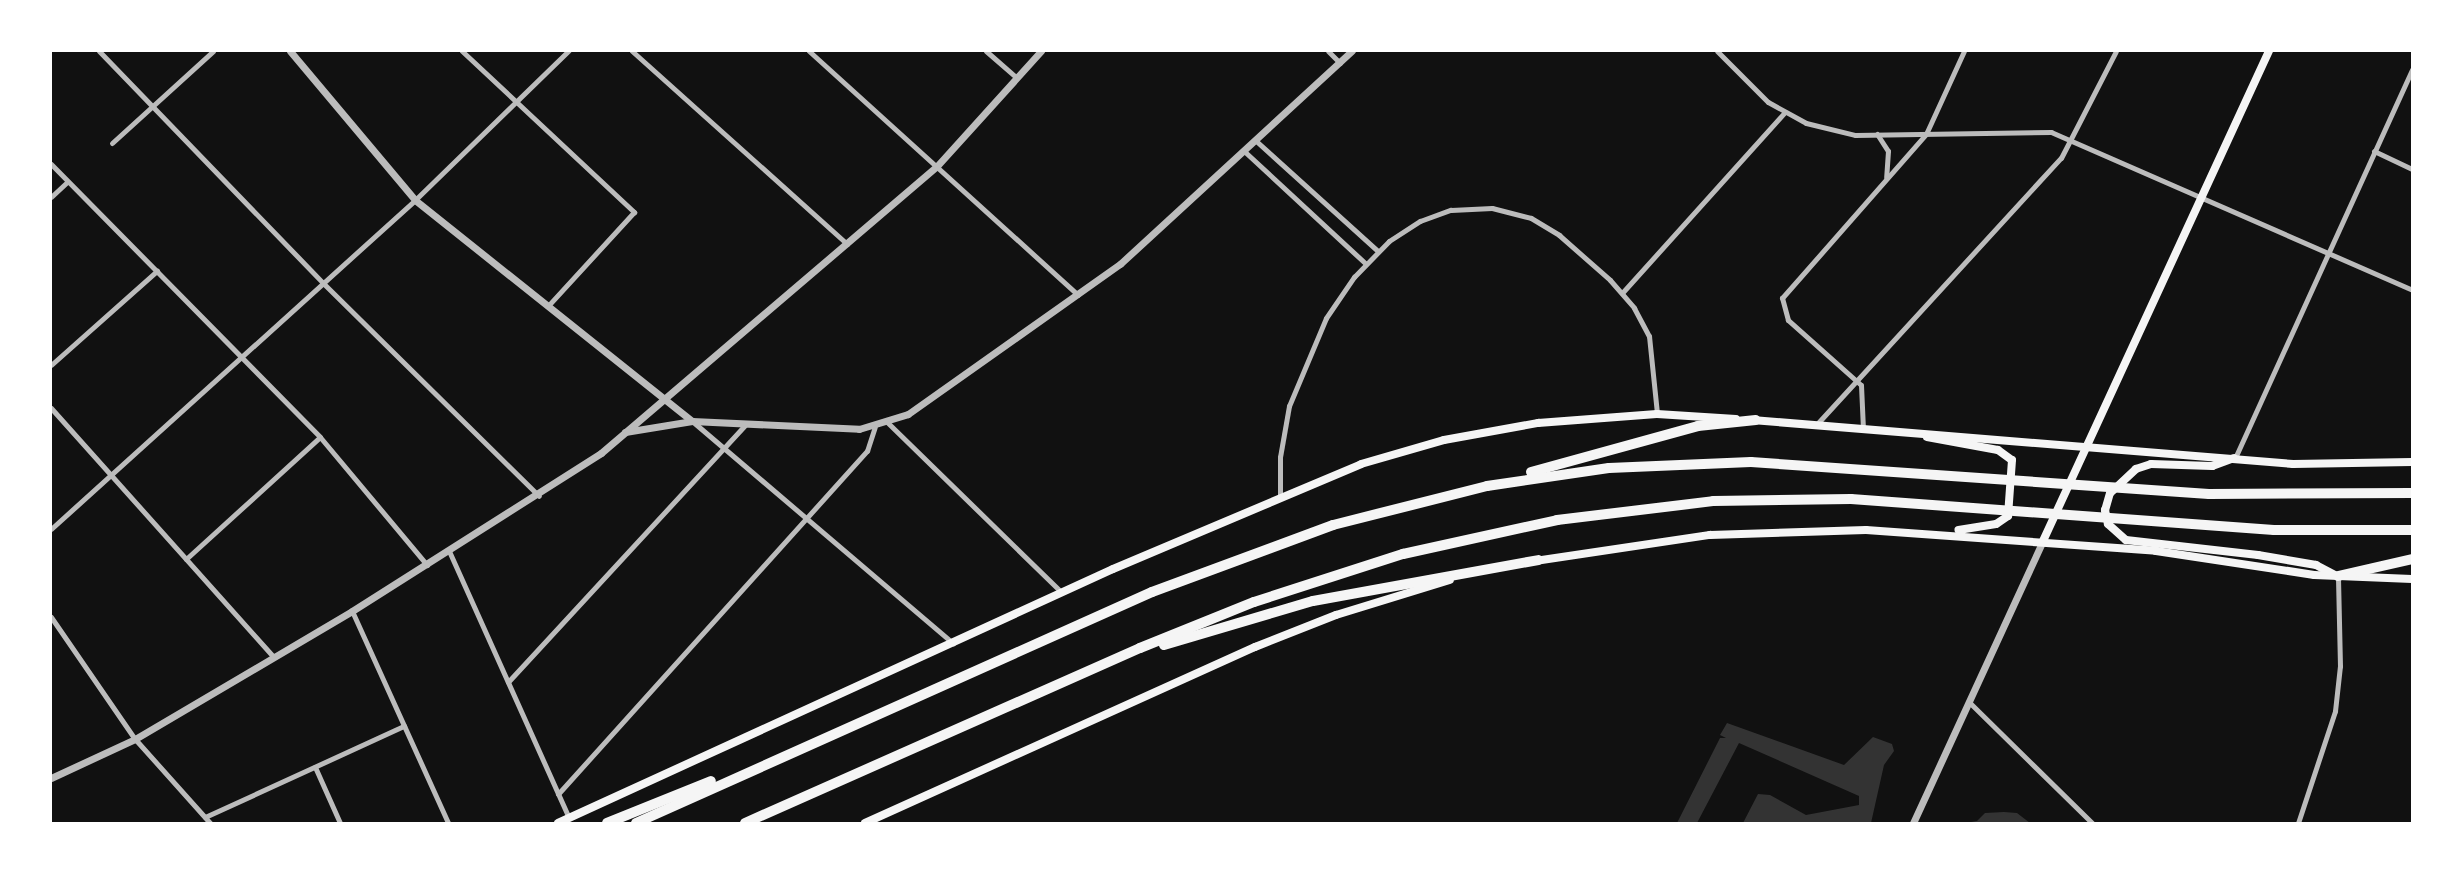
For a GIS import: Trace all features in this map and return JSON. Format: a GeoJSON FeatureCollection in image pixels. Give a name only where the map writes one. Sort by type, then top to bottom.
{"type":"FeatureCollection","features":[{"type":"Feature","properties":{"kind":"highway"},"geometry":{"type":"LineString","coordinates":[[636,823],[847,726],[1185,579],[1333,525],[1692,427],[1756,420]]}},
{"type":"Feature","properties":{"kind":"highway"},"geometry":{"type":"LineString","coordinates":[[1452,493],[1557,474],[1696,463],[1821,464],[2190,493],[2412,493]]}},
{"type":"Feature","properties":{"kind":"highway"},"geometry":{"type":"LineString","coordinates":[[745,823],[1108,662],[1312,582],[1496,531],[1670,505],[1876,499],[2238,528],[2360,532],[2412,530]]}},
{"type":"Feature","properties":{"kind":"highway"},"geometry":{"type":"LineString","coordinates":[[2338,576],[2412,559]]}},
{"type":"Feature","properties":{"kind":"highway"},"geometry":{"type":"LineString","coordinates":[[1108,662],[1301,604],[1538,560]]}},
{"type":"Feature","properties":{"kind":"highway"},"geometry":{"type":"LineString","coordinates":[[607,823],[847,726]]}},
{"type":"Feature","properties":{"kind":"highway"},"geometry":{"type":"LineString","coordinates":[[760,823],[868,769]]}},
{"type":"Feature","properties":{"kind":"main road"},"geometry":{"type":"LineString","coordinates":[[2043,541],[2269,51]]}},
{"type":"Feature","properties":{"kind":"main road"},"geometry":{"type":"LineString","coordinates":[[558,823],[1061,592],[1280,496],[1374,460],[1476,433],[1538,422],[1657,414],[2323,465],[2412,462]]}},
{"type":"Feature","properties":{"kind":"main road"},"geometry":{"type":"LineString","coordinates":[[1909,432],[1998,450],[2012,463],[2011,508],[2006,518],[1991,526],[1937,533]]}},
{"type":"Feature","properties":{"kind":"main road"},"geometry":{"type":"LineString","coordinates":[[2235,458],[2212,466],[2151,464],[2136,469],[2109,496],[2108,524],[2126,540],[2296,561],[2338,576]]}},
{"type":"Feature","properties":{"kind":"main road"},"geometry":{"type":"LineString","coordinates":[[865,823],[1304,627],[1402,594],[1538,560],[1641,542],[1745,532],[1937,533],[2170,553],[2338,576],[2412,579]]}},
{"type":"Feature","properties":{"kind":"street"},"geometry":{"type":"LineString","coordinates":[[99,51],[323,283],[539,496]]}},
{"type":"Feature","properties":{"kind":"street"},"geometry":{"type":"LineString","coordinates":[[113,143],[213,51]]}},
{"type":"Feature","properties":{"kind":"street"},"geometry":{"type":"LineString","coordinates":[[290,51],[415,200],[724,446],[954,643]]}},
{"type":"Feature","properties":{"kind":"street"},"geometry":{"type":"LineString","coordinates":[[461,51],[634,212],[548,306]]}},
{"type":"Feature","properties":{"kind":"street"},"geometry":{"type":"LineString","coordinates":[[51,529],[415,200],[568,51]]}},
{"type":"Feature","properties":{"kind":"street"},"geometry":{"type":"LineString","coordinates":[[632,51],[846,244]]}},
{"type":"Feature","properties":{"kind":"street"},"geometry":{"type":"LineString","coordinates":[[809,51],[1078,295]]}},
{"type":"Feature","properties":{"kind":"street"},"geometry":{"type":"LineString","coordinates":[[986,51],[1017,78]]}},
{"type":"Feature","properties":{"kind":"street"},"geometry":{"type":"LineString","coordinates":[[51,778],[135,739],[352,611],[539,496],[625,432],[937,166],[1041,51]]}},
{"type":"Feature","properties":{"kind":"street"},"geometry":{"type":"LineString","coordinates":[[1328,51],[1340,63]]}},
{"type":"Feature","properties":{"kind":"street"},"geometry":{"type":"LineString","coordinates":[[625,432],[692,421],[841,429],[875,427],[908,414],[1120,264],[1352,51]]}},
{"type":"Feature","properties":{"kind":"street"},"geometry":{"type":"LineString","coordinates":[[1717,51],[1784,113],[1833,132],[2051,132],[2202,195],[2412,290]]}},
{"type":"Feature","properties":{"kind":"street"},"geometry":{"type":"LineString","coordinates":[[1863,429],[1864,395],[1859,383],[1791,322],[1781,305],[1787,288],[1926,134],[1964,51]]}},
{"type":"Feature","properties":{"kind":"street"},"geometry":{"type":"LineString","coordinates":[[1816,425],[1859,383],[2062,158],[2116,51]]}},
{"type":"Feature","properties":{"kind":"street"},"geometry":{"type":"LineString","coordinates":[[2235,458],[2412,69]]}},
{"type":"Feature","properties":{"kind":"street"},"geometry":{"type":"LineString","coordinates":[[1622,293],[1784,113]]}},
{"type":"Feature","properties":{"kind":"street"},"geometry":{"type":"LineString","coordinates":[[1877,134],[1888,151],[1886,178]]}},
{"type":"Feature","properties":{"kind":"street"},"geometry":{"type":"LineString","coordinates":[[1255,140],[1378,251]]}},
{"type":"Feature","properties":{"kind":"street"},"geometry":{"type":"LineString","coordinates":[[1244,151],[1366,264]]}},
{"type":"Feature","properties":{"kind":"street"},"geometry":{"type":"LineString","coordinates":[[2374,151],[2412,169]]}},
{"type":"Feature","properties":{"kind":"street"},"geometry":{"type":"LineString","coordinates":[[51,164],[320,437],[427,565]]}},
{"type":"Feature","properties":{"kind":"street"},"geometry":{"type":"LineString","coordinates":[[51,197],[67,182]]}},
{"type":"Feature","properties":{"kind":"street"},"geometry":{"type":"LineString","coordinates":[[1280,496],[1282,438],[1299,375],[1326,318],[1378,251],[1407,228],[1438,213],[1465,208],[1500,209],[1552,230],[1622,293],[1651,343],[1657,414]]}},
{"type":"Feature","properties":{"kind":"street"},"geometry":{"type":"LineString","coordinates":[[51,365],[157,271]]}},
{"type":"Feature","properties":{"kind":"street"},"geometry":{"type":"LineString","coordinates":[[51,408],[273,656]]}},
{"type":"Feature","properties":{"kind":"street"},"geometry":{"type":"LineString","coordinates":[[508,682],[747,423]]}},
{"type":"Feature","properties":{"kind":"street"},"geometry":{"type":"LineString","coordinates":[[888,423],[1061,592]]}},
{"type":"Feature","properties":{"kind":"street"},"geometry":{"type":"LineString","coordinates":[[558,794],[867,451],[875,427]]}},
{"type":"Feature","properties":{"kind":"street"},"geometry":{"type":"LineString","coordinates":[[186,558],[320,437]]}},
{"type":"Feature","properties":{"kind":"street"},"geometry":{"type":"LineString","coordinates":[[1913,823],[2043,541]]}},
{"type":"Feature","properties":{"kind":"street"},"geometry":{"type":"LineString","coordinates":[[449,551],[569,818]]}},
{"type":"Feature","properties":{"kind":"street"},"geometry":{"type":"LineString","coordinates":[[2298,823],[2335,711],[2340,666],[2338,576]]}},
{"type":"Feature","properties":{"kind":"street"},"geometry":{"type":"LineString","coordinates":[[352,611],[448,823]]}},
{"type":"Feature","properties":{"kind":"street"},"geometry":{"type":"LineString","coordinates":[[51,617],[135,739],[210,823]]}},
{"type":"Feature","properties":{"kind":"street"},"geometry":{"type":"LineString","coordinates":[[1969,702],[2092,823]]}},
{"type":"Feature","properties":{"kind":"street"},"geometry":{"type":"LineString","coordinates":[[205,817],[404,726]]}},
{"type":"Feature","properties":{"kind":"street"},"geometry":{"type":"LineString","coordinates":[[315,767],[340,823]]}},
{"type":"Feature","properties":{"kind":"shaded area"},"geometry":{"type":"Polygon","coordinates":[[[1727,723],[1844,765],[1873,737],[1892,744],[1894,751],[1884,765],[1871,823],[1743,823],[1758,794],[1770,795],[1806,815],[1859,805],[1859,796],[1739,743],[1697,823],[1677,823],[1720,738],[1726,738],[1720,735],[1727,723]]]}},
{"type":"Feature","properties":{"kind":"shaded area"},"geometry":{"type":"Polygon","coordinates":[[[1985,813],[2017,813],[2030,823],[1965,823],[1977,821],[1985,813]]]}}]}
